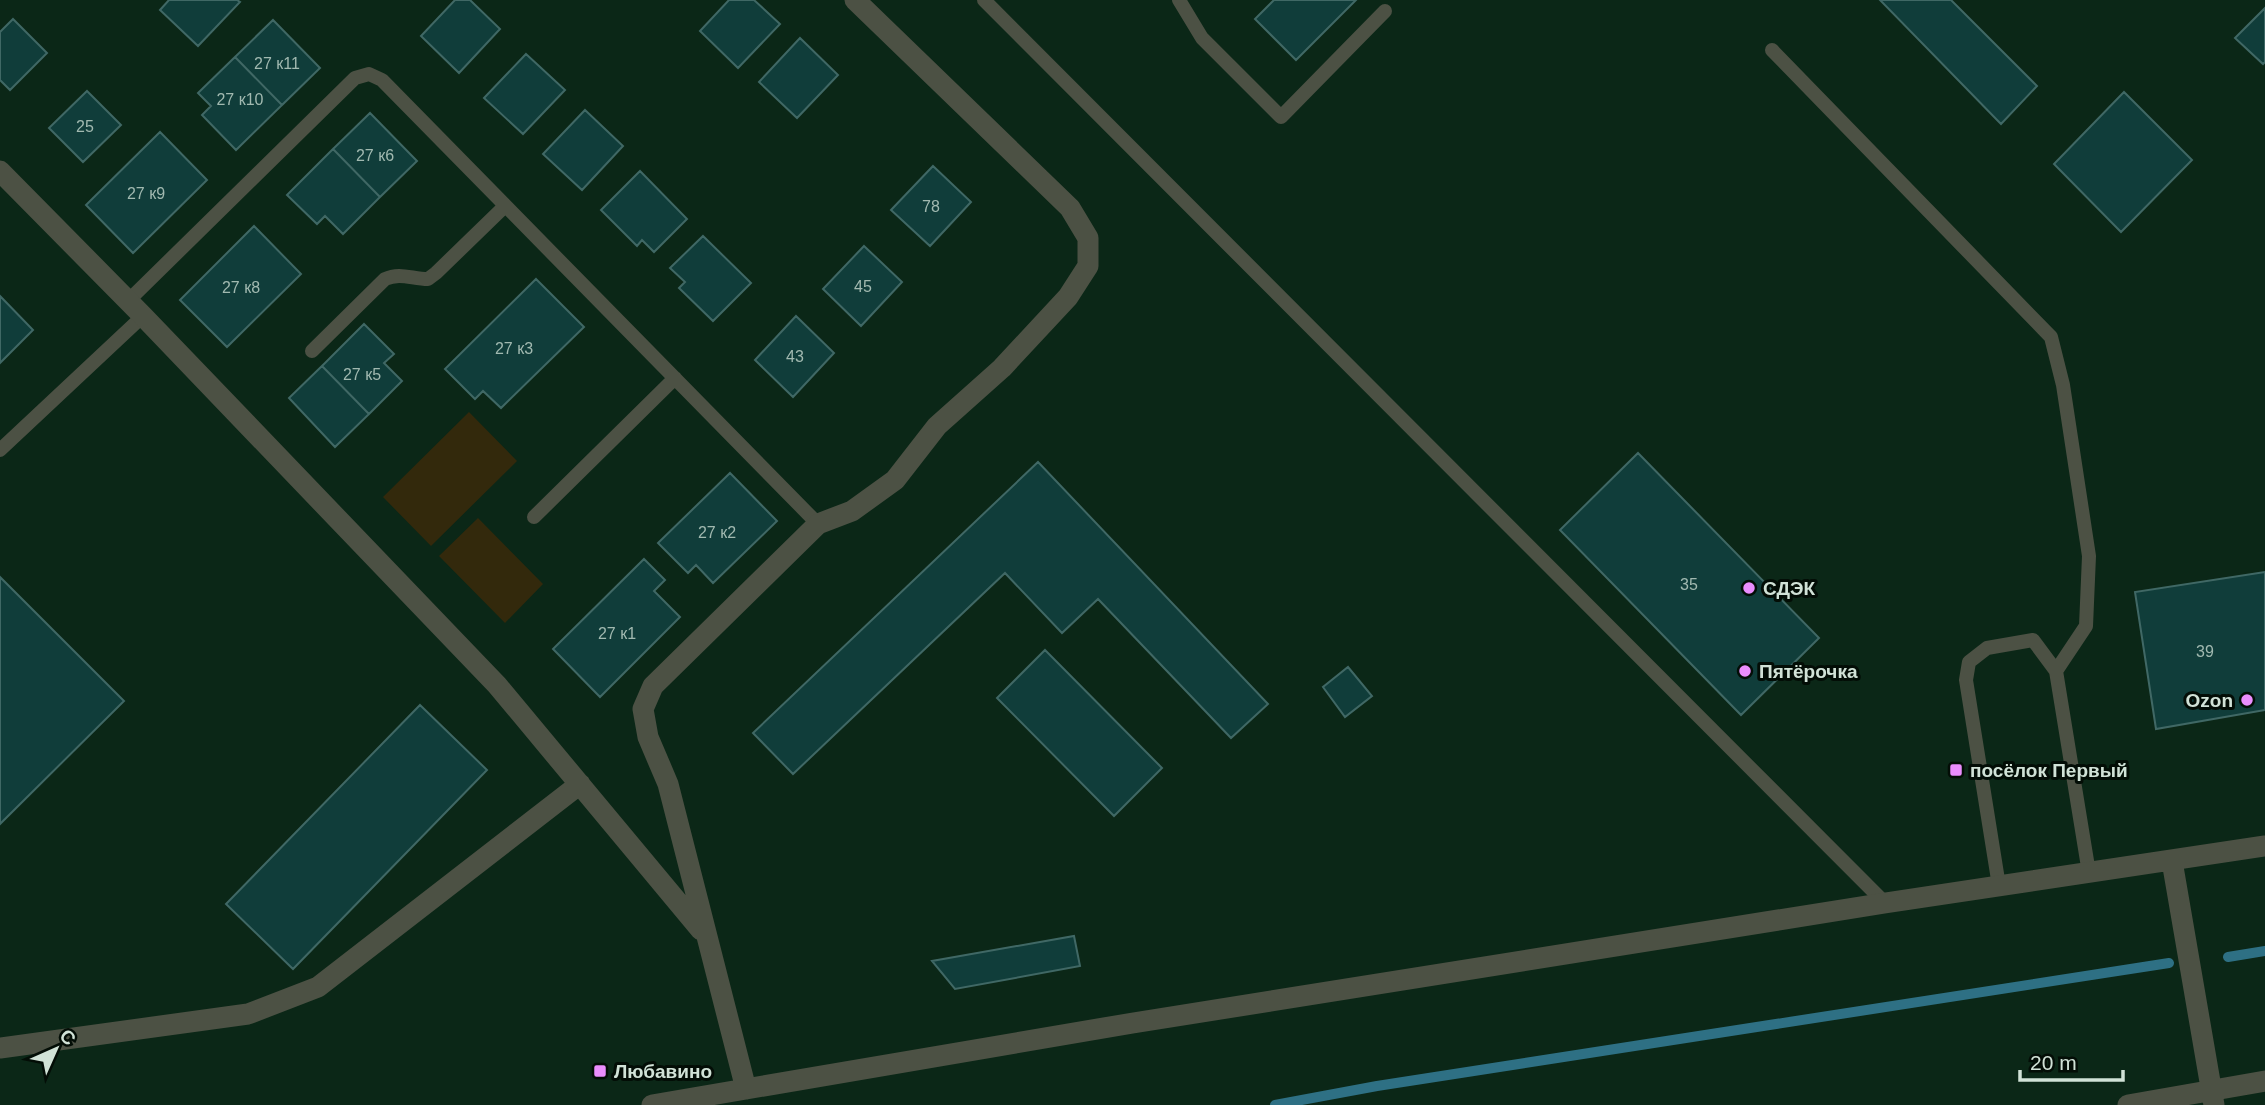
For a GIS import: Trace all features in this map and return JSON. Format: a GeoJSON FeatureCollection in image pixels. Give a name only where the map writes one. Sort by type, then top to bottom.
{"type":"FeatureCollection","features":[{"type":"Feature","properties":{"kind":"street"},"geometry":{"type":"LineString","coordinates":[[746,1089],[668,783],[648,737],[643,709],[653,687],[818,524],[852,511],[895,480],[937,426],[1002,368],[1068,297],[1088,266],[1088,238],[1070,208],[855,0]]}},
{"type":"Feature","properties":{"kind":"street"},"geometry":{"type":"LineString","coordinates":[[0,171],[497,685],[705,935]]}},
{"type":"Feature","properties":{"kind":"street"},"geometry":{"type":"LineString","coordinates":[[0,1048],[248,1014],[318,987],[580,784]]}},
{"type":"Feature","properties":{"kind":"street"},"geometry":{"type":"LineString","coordinates":[[652,1105],[1133,1023],[1885,902],[2265,845]]}},
{"type":"Feature","properties":{"kind":"street"},"geometry":{"type":"LineString","coordinates":[[2172,861],[2213,1098]]}},
{"type":"Feature","properties":{"kind":"street"},"geometry":{"type":"LineString","coordinates":[[2127,1105],[2213,1098],[2265,1081]]}},
{"type":"Feature","properties":{"kind":"lane"},"geometry":{"type":"LineString","coordinates":[[984,0],[1885,902]]}},
{"type":"Feature","properties":{"kind":"lane"},"geometry":{"type":"LineString","coordinates":[[1179,0],[1202,38],[1281,117],[1385,11]]}},
{"type":"Feature","properties":{"kind":"lane"},"geometry":{"type":"LineString","coordinates":[[1772,50],[2051,337],[2063,385],[2089,556],[2086,626],[2056,671]]}},
{"type":"Feature","properties":{"kind":"lane"},"geometry":{"type":"LineString","coordinates":[[0,450],[355,78],[369,74],[382,80],[818,524]]}},
{"type":"Feature","properties":{"kind":"lane"},"geometry":{"type":"LineString","coordinates":[[313,351],[385,279],[392,275],[403,275],[428,279],[505,206]]}},
{"type":"Feature","properties":{"kind":"lane"},"geometry":{"type":"LineString","coordinates":[[534,517],[675,378]]}},
{"type":"Feature","properties":{"kind":"lane"},"geometry":{"type":"LineString","coordinates":[[2000,886],[1966,680],[1969,662],[1987,648],[2033,640],[2056,671],[2089,873]]}},
{"type":"Feature","properties":{"kind":"shaded area"},"geometry":{"type":"Polygon","coordinates":[[[469,412],[517,461],[431,546],[383,497],[469,412]]]}},
{"type":"Feature","properties":{"kind":"shaded area"},"geometry":{"type":"Polygon","coordinates":[[[478,518],[543,584],[505,623],[439,556],[478,518]]]}},
{"type":"Feature","properties":{"kind":"building"},"geometry":{"type":"Polygon","coordinates":[[[169,0],[240,2],[198,46],[160,10],[169,0]]]}},
{"type":"Feature","properties":{"kind":"building"},"geometry":{"type":"Polygon","coordinates":[[[455,0],[470,0],[500,29],[459,73],[421,36],[455,0]]]}},
{"type":"Feature","properties":{"kind":"building"},"geometry":{"type":"Polygon","coordinates":[[[729,0],[754,0],[780,24],[738,68],[700,31],[729,0]]]}},
{"type":"Feature","properties":{"kind":"building"},"geometry":{"type":"Polygon","coordinates":[[[1274,0],[1356,0],[1296,60],[1255,19],[1274,0]]]}},
{"type":"Feature","properties":{"kind":"building"},"geometry":{"type":"Polygon","coordinates":[[[1880,0],[1951,0],[2037,86],[2001,124],[1880,0]]]}},
{"type":"Feature","properties":{"kind":"building"},"geometry":{"type":"Polygon","coordinates":[[[2265,8],[2265,62],[2263,64],[2235,38],[2265,8]]]}},
{"type":"Feature","properties":{"kind":"building"},"geometry":{"type":"Polygon","coordinates":[[[13,19],[47,53],[10,90],[0,80],[0,32],[13,19]]]}},
{"type":"Feature","properties":{"kind":"building"},"geometry":{"type":"Polygon","coordinates":[[[273,20],[320,68],[282,105],[235,57],[273,20]]]}},
{"type":"Feature","properties":{"kind":"building"},"geometry":{"type":"Polygon","coordinates":[[[800,38],[838,75],[797,118],[759,82],[800,38]]]}},
{"type":"Feature","properties":{"kind":"building"},"geometry":{"type":"Polygon","coordinates":[[[526,54],[565,90],[523,134],[484,98],[526,54]]]}},
{"type":"Feature","properties":{"kind":"building"},"geometry":{"type":"Polygon","coordinates":[[[235,57],[282,105],[236,150],[202,115],[211,106],[198,93],[235,57]]]}},
{"type":"Feature","properties":{"kind":"building"},"geometry":{"type":"Polygon","coordinates":[[[87,91],[121,125],[83,162],[49,128],[87,91]]]}},
{"type":"Feature","properties":{"kind":"building"},"geometry":{"type":"Polygon","coordinates":[[[2124,92],[2192,160],[2121,232],[2054,164],[2124,92]]]}},
{"type":"Feature","properties":{"kind":"building"},"geometry":{"type":"Polygon","coordinates":[[[585,110],[623,146],[582,190],[543,154],[585,110]]]}},
{"type":"Feature","properties":{"kind":"building"},"geometry":{"type":"Polygon","coordinates":[[[370,113],[417,161],[380,197],[333,149],[370,113]]]}},
{"type":"Feature","properties":{"kind":"building"},"geometry":{"type":"Polygon","coordinates":[[[160,132],[207,180],[133,253],[86,205],[160,132]]]}},
{"type":"Feature","properties":{"kind":"building"},"geometry":{"type":"Polygon","coordinates":[[[333,149],[380,197],[343,234],[325,216],[317,224],[287,195],[333,149]]]}},
{"type":"Feature","properties":{"kind":"building"},"geometry":{"type":"Polygon","coordinates":[[[933,166],[971,202],[930,246],[891,210],[933,166]]]}},
{"type":"Feature","properties":{"kind":"building"},"geometry":{"type":"Polygon","coordinates":[[[640,171],[687,219],[654,252],[642,240],[637,246],[601,210],[640,171]]]}},
{"type":"Feature","properties":{"kind":"building"},"geometry":{"type":"Polygon","coordinates":[[[254,226],[301,274],[227,347],[180,300],[254,226]]]}},
{"type":"Feature","properties":{"kind":"building"},"geometry":{"type":"Polygon","coordinates":[[[703,236],[751,283],[713,321],[679,288],[685,282],[670,268],[703,236]]]}},
{"type":"Feature","properties":{"kind":"building"},"geometry":{"type":"Polygon","coordinates":[[[864,246],[902,282],[861,326],[823,289],[864,246]]]}},
{"type":"Feature","properties":{"kind":"building"},"geometry":{"type":"Polygon","coordinates":[[[536,279],[584,327],[501,408],[483,391],[475,399],[445,369],[536,279]]]}},
{"type":"Feature","properties":{"kind":"building"},"geometry":{"type":"Polygon","coordinates":[[[0,296],[33,330],[0,363],[0,296]]]}},
{"type":"Feature","properties":{"kind":"building"},"geometry":{"type":"Polygon","coordinates":[[[796,316],[834,353],[793,397],[755,360],[796,316]]]}},
{"type":"Feature","properties":{"kind":"building"},"geometry":{"type":"Polygon","coordinates":[[[364,324],[394,354],[384,363],[402,381],[369,414],[322,366],[364,324]]]}},
{"type":"Feature","properties":{"kind":"building"},"geometry":{"type":"Polygon","coordinates":[[[322,366],[369,414],[335,447],[289,398],[322,366]]]}},
{"type":"Feature","properties":{"kind":"building"},"geometry":{"type":"Polygon","coordinates":[[[1638,453],[1819,638],[1741,715],[1560,530],[1638,453]]]}},
{"type":"Feature","properties":{"kind":"building"},"geometry":{"type":"Polygon","coordinates":[[[1038,462],[1268,704],[1231,738],[1098,599],[1062,633],[1005,573],[793,774],[753,733],[1038,462]]]}},
{"type":"Feature","properties":{"kind":"building"},"geometry":{"type":"Polygon","coordinates":[[[730,473],[777,521],[713,583],[696,565],[688,573],[658,543],[730,473]]]}},
{"type":"Feature","properties":{"kind":"building"},"geometry":{"type":"Polygon","coordinates":[[[644,559],[665,580],[654,591],[680,617],[600,697],[553,649],[644,559]]]}},
{"type":"Feature","properties":{"kind":"building"},"geometry":{"type":"Polygon","coordinates":[[[2265,572],[2265,710],[2156,729],[2135,592],[2265,572]]]}},
{"type":"Feature","properties":{"kind":"building"},"geometry":{"type":"Polygon","coordinates":[[[0,577],[124,701],[0,824],[0,577]]]}},
{"type":"Feature","properties":{"kind":"building"},"geometry":{"type":"Polygon","coordinates":[[[1045,650],[1162,768],[1114,816],[997,698],[1045,650]]]}},
{"type":"Feature","properties":{"kind":"building"},"geometry":{"type":"Polygon","coordinates":[[[1348,667],[1372,696],[1345,717],[1323,687],[1348,667]]]}},
{"type":"Feature","properties":{"kind":"building"},"geometry":{"type":"Polygon","coordinates":[[[420,705],[487,770],[293,969],[226,904],[420,705]]]}},
{"type":"Feature","properties":{"kind":"building"},"geometry":{"type":"Polygon","coordinates":[[[1074,936],[1080,966],[955,989],[932,961],[1074,936]]]}},
{"type":"Feature","properties":{"kind":"waterway"},"geometry":{"type":"LineString","coordinates":[[2228,957],[2265,951]]}},
{"type":"Feature","properties":{"kind":"waterway"},"geometry":{"type":"LineString","coordinates":[[1275,1105],[1377,1086],[2169,963]]}},
{"type":"Feature","properties":{"kind":"place","name":"СДЭК"},"geometry":{"type":"Point","coordinates":[1749,588]}},
{"type":"Feature","properties":{"kind":"place","name":"Пятёрочка"},"geometry":{"type":"Point","coordinates":[1745,671]}},
{"type":"Feature","properties":{"kind":"place","name":"Ozon"},"geometry":{"type":"Point","coordinates":[2247,700]}},
{"type":"Feature","properties":{"kind":"place","name":"посёлок Первый"},"geometry":{"type":"Point","coordinates":[1956,770]}},
{"type":"Feature","properties":{"kind":"place","name":"Любавино"},"geometry":{"type":"Point","coordinates":[600,1071]}}]}
